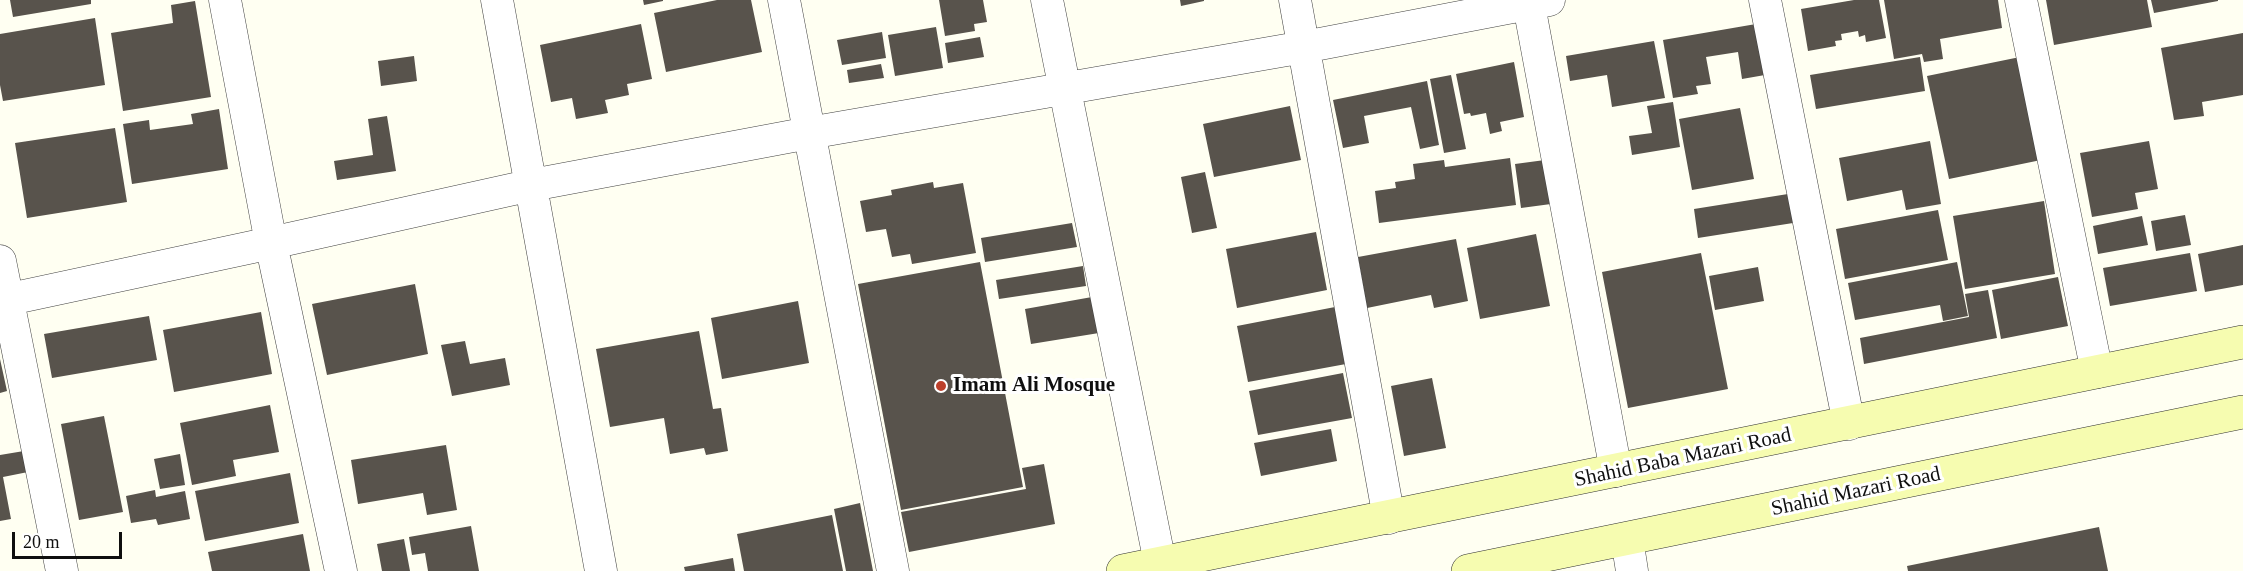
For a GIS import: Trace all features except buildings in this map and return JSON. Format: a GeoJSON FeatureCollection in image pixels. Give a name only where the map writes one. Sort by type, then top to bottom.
{"type":"FeatureCollection","features":[{"type":"Feature","properties":{"kind":"main road","name":"Shahid Baba Mazari Road"},"geometry":{"type":"LineString","coordinates":[[1123,571],[2243,342]]}},
{"type":"Feature","properties":{"kind":"main road","name":"Shahid Mazari Road"},"geometry":{"type":"LineString","coordinates":[[1468,571],[2243,412]]}},
{"type":"Feature","properties":{"kind":"street"},"geometry":{"type":"LineString","coordinates":[[225,0],[271,243],[341,571]]}},
{"type":"Feature","properties":{"kind":"street"},"geometry":{"type":"LineString","coordinates":[[497,0],[601,571]]}},
{"type":"Feature","properties":{"kind":"street"},"geometry":{"type":"LineString","coordinates":[[784,0],[892,571]]}},
{"type":"Feature","properties":{"kind":"street"},"geometry":{"type":"LineString","coordinates":[[1047,0],[1160,562]]}},
{"type":"Feature","properties":{"kind":"street"},"geometry":{"type":"LineString","coordinates":[[1295,0],[1389,518]]}},
{"type":"Feature","properties":{"kind":"street"},"geometry":{"type":"LineString","coordinates":[[1765,0],[1849,424]]}},
{"type":"Feature","properties":{"kind":"street"},"geometry":{"type":"LineString","coordinates":[[2021,0],[2097,372]]}},
{"type":"Feature","properties":{"kind":"street"},"geometry":{"type":"LineString","coordinates":[[4,300],[532,185],[809,133],[1304,47],[1535,1],[1616,471]]}},
{"type":"Feature","properties":{"kind":"street"},"geometry":{"type":"LineString","coordinates":[[0,261],[4,300],[62,571]]}},
{"type":"Feature","properties":{"kind":"street"},"geometry":{"type":"LineString","coordinates":[[1627,539],[1632,571]]}},
{"type":"Feature","properties":{"kind":"place","name":"Imam Ali Mosque"},"geometry":{"type":"Point","coordinates":[941,386]}}]}
